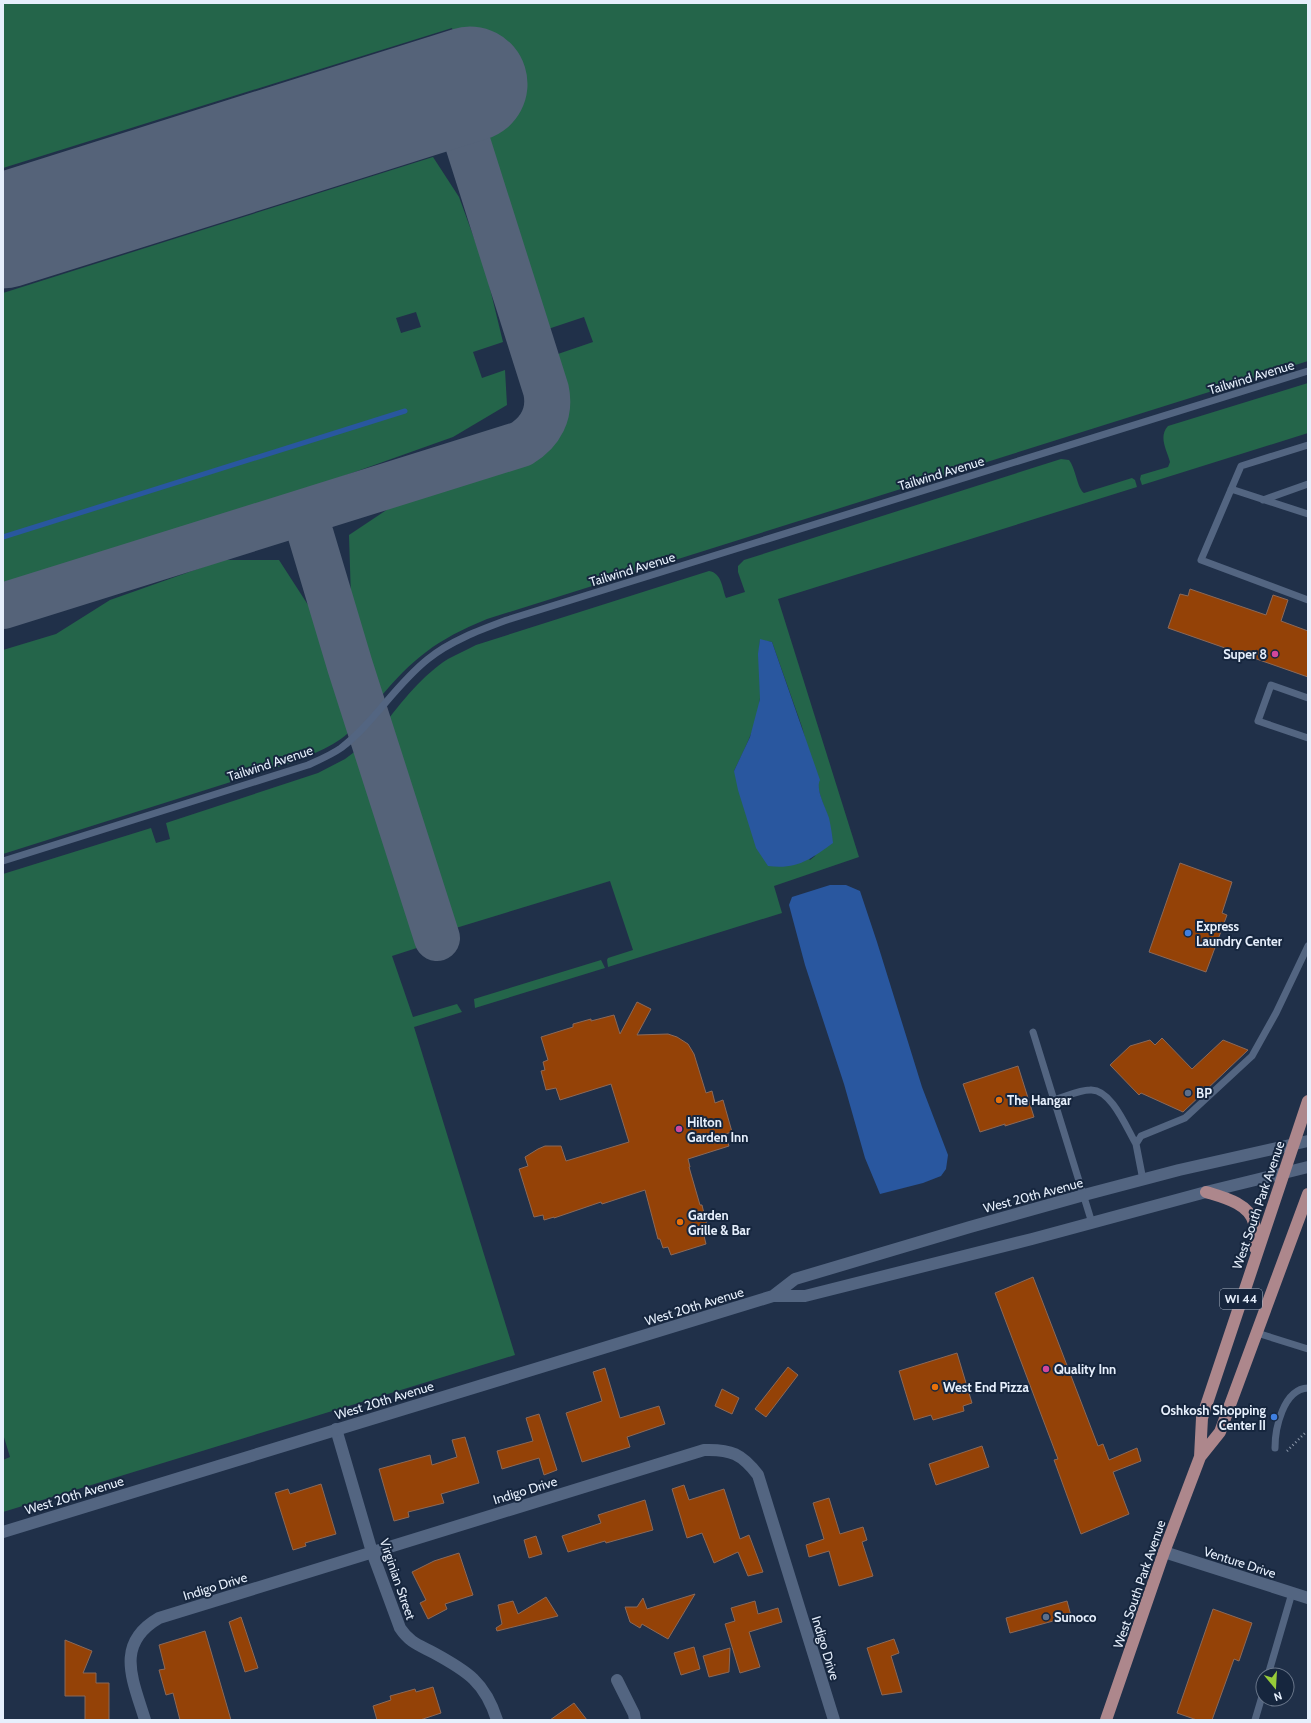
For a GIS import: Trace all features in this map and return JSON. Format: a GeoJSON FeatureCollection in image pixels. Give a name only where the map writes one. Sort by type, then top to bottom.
{"type":"FeatureCollection","features":[{"type":"Feature","properties":{"kind":"main road","name":"West South Park Avenue"},"geometry":{"type":"LineString","coordinates":[[1106,1720],[1164,1552],[1200,1457],[1202,1418],[1308,1101]]}},
{"type":"Feature","properties":{"kind":"main road","name":"West 20th Avenue"},"geometry":{"type":"LineString","coordinates":[[773,1296],[795,1279],[970,1227],[1179,1170],[1308,1141]]}},
{"type":"Feature","properties":{"kind":"main road","name":"West 20th Avenue"},"geometry":{"type":"LineString","coordinates":[[3,1532],[773,1296],[806,1296],[1308,1167]]}},
{"type":"Feature","properties":{"kind":"main road"},"geometry":{"type":"LineString","coordinates":[[1206,1192],[1233,1201],[1249,1214],[1254,1222],[1256,1255]]}},
{"type":"Feature","properties":{"kind":"main road","name":"West South Park Avenue"},"geometry":{"type":"LineString","coordinates":[[1200,1457],[1220,1432],[1258,1333],[1308,1194]]}},
{"type":"Feature","properties":{"kind":"main road","name":"Virginian Street"},"geometry":{"type":"LineString","coordinates":[[336,1429],[372,1552],[400,1628],[403,1633],[415,1644],[451,1663],[471,1676],[485,1691],[492,1703],[497,1720]]}},
{"type":"Feature","properties":{"kind":"main road","name":"Indigo Drive"},"geometry":{"type":"LineString","coordinates":[[145,1720],[130,1673],[129,1660],[133,1644],[139,1633],[159,1618],[704,1450],[721,1449],[737,1454],[748,1462],[758,1475],[834,1720]]}},
{"type":"Feature","properties":{"kind":"main road","name":"Venture Drive"},"geometry":{"type":"LineString","coordinates":[[1164,1552],[1308,1598]]}},
{"type":"Feature","properties":{"kind":"main road"},"geometry":{"type":"LineString","coordinates":[[617,1680],[635,1720]]}},
{"type":"Feature","properties":{"kind":"lane","name":"Tailwind Avenue"},"geometry":{"type":"LineString","coordinates":[[3,861],[308,765],[322,759],[340,748],[369,723],[408,678],[428,659],[478,631],[507,620],[1308,372]]}},
{"type":"Feature","properties":{"kind":"lane"},"geometry":{"type":"LineString","coordinates":[[1308,445],[1241,466],[1201,560],[1308,600]]}},
{"type":"Feature","properties":{"kind":"lane"},"geometry":{"type":"LineString","coordinates":[[1263,500],[1308,484]]}},
{"type":"Feature","properties":{"kind":"lane"},"geometry":{"type":"LineString","coordinates":[[1231,489],[1308,514]]}},
{"type":"Feature","properties":{"kind":"lane"},"geometry":{"type":"LineString","coordinates":[[1308,698],[1271,685],[1258,721],[1308,738]]}},
{"type":"Feature","properties":{"kind":"lane"},"geometry":{"type":"LineString","coordinates":[[1136,1144],[1141,1136],[1186,1118],[1252,1056],[1276,1013],[1308,946]]}},
{"type":"Feature","properties":{"kind":"lane"},"geometry":{"type":"LineString","coordinates":[[1033,1032],[1092,1222]]}},
{"type":"Feature","properties":{"kind":"lane"},"geometry":{"type":"LineString","coordinates":[[1054,1100],[1091,1090],[1102,1092],[1111,1101],[1136,1144],[1143,1180]]}},
{"type":"Feature","properties":{"kind":"lane"},"geometry":{"type":"LineString","coordinates":[[1258,1333],[1308,1349]]}},
{"type":"Feature","properties":{"kind":"lane"},"geometry":{"type":"LineString","coordinates":[[1275,1448],[1275,1432],[1286,1402],[1298,1391],[1308,1388]]}},
{"type":"Feature","properties":{"kind":"lane"},"geometry":{"type":"LineString","coordinates":[[1270,1667],[1292,1593]]}},
{"type":"Feature","properties":{"kind":"lane"},"geometry":{"type":"LineString","coordinates":[[1255,1720],[1259,1707]]}},
{"type":"Feature","properties":{"kind":"path"},"geometry":{"type":"LineString","coordinates":[[1283,1455],[1305,1433]]}},
{"type":"Feature","properties":{"kind":"green space"},"geometry":{"type":"Polygon","coordinates":[[[3,3],[1308,3],[1308,361],[487,619],[453,635],[426,652],[414,661],[378,700],[351,599],[349,535],[397,503],[529,461],[547,450],[561,432],[567,411],[569,390],[555,355],[593,342],[584,317],[548,329],[452,28],[3,168],[3,3]]]}},
{"type":"Feature","properties":{"kind":"green space"},"geometry":{"type":"Polygon","coordinates":[[[433,157],[459,197],[485,268],[503,342],[473,352],[482,378],[505,370],[507,405],[453,437],[321,484],[322,486],[3,586],[3,293],[433,157]],[[416,312],[396,318],[401,333],[421,327],[416,312]]]}},
{"type":"Feature","properties":{"kind":"green space"},"geometry":{"type":"Polygon","coordinates":[[[1308,383],[1308,433],[1142,485],[1140,479],[1141,475],[1168,467],[1170,462],[1163,439],[1165,430],[1168,426],[1308,383]]]}},
{"type":"Feature","properties":{"kind":"green space"},"geometry":{"type":"Polygon","coordinates":[[[1061,459],[1069,460],[1084,493],[1132,478],[1135,480],[1137,487],[778,599],[859,857],[774,886],[782,913],[608,967],[608,958],[633,950],[610,881],[446,931],[384,725],[398,707],[413,689],[439,665],[476,645],[709,571],[713,572],[719,578],[726,598],[745,592],[738,572],[738,566],[744,560],[1061,459]],[[760,640],[759,708],[750,736],[734,771],[810,860],[815,856],[828,817],[821,798],[802,727],[772,642],[760,640]]]}},
{"type":"Feature","properties":{"kind":"green space"},"geometry":{"type":"Polygon","coordinates":[[[223,560],[279,560],[310,608],[354,727],[333,744],[291,763],[3,854],[3,650],[56,634],[110,600],[223,560]]]}},
{"type":"Feature","properties":{"kind":"green space"},"geometry":{"type":"Polygon","coordinates":[[[361,747],[426,945],[392,956],[413,1017],[457,1004],[462,1012],[414,1027],[515,1355],[3,1512],[3,1460],[10,1457],[3,1434],[3,874],[151,828],[156,843],[170,839],[166,823],[318,773],[345,759],[361,747]]]}},
{"type":"Feature","properties":{"kind":"green space"},"geometry":{"type":"Polygon","coordinates":[[[601,960],[605,968],[475,1008],[474,999],[601,960]]]}},
{"type":"Feature","properties":{"kind":"water"},"geometry":{"type":"Polygon","coordinates":[[[760,639],[772,642],[820,780],[820,793],[829,818],[833,840],[833,843],[818,854],[796,865],[778,867],[768,866],[756,848],[738,790],[734,771],[750,737],[760,699],[758,654],[760,639]]]}},
{"type":"Feature","properties":{"kind":"water"},"geometry":{"type":"Polygon","coordinates":[[[830,885],[846,885],[860,891],[922,1087],[948,1155],[946,1169],[941,1176],[923,1183],[880,1194],[865,1158],[844,1084],[805,965],[789,905],[792,897],[830,885]]]}},
{"type":"Feature","properties":{"kind":"building","name":"Super 8"},"geometry":{"type":"Polygon","coordinates":[[[1190,589],[1266,615],[1273,595],[1288,600],[1281,621],[1308,631],[1308,677],[1168,628],[1180,594],[1188,596],[1190,589]]]}},
{"type":"Feature","properties":{"kind":"building","name":"Express Laundry Center"},"geometry":{"type":"Polygon","coordinates":[[[1180,863],[1232,882],[1222,913],[1227,915],[1206,972],[1149,952],[1180,863]]]}},
{"type":"Feature","properties":{"kind":"building","name":"Hilton Garden Inn"},"geometry":{"type":"Polygon","coordinates":[[[637,1002],[651,1009],[637,1035],[668,1034],[677,1037],[688,1044],[694,1054],[706,1093],[712,1091],[715,1103],[723,1100],[732,1132],[725,1134],[729,1146],[688,1159],[709,1234],[704,1236],[706,1244],[671,1255],[668,1247],[663,1248],[660,1239],[658,1239],[645,1190],[544,1220],[543,1215],[534,1217],[519,1169],[528,1166],[525,1157],[545,1146],[561,1146],[566,1161],[629,1142],[611,1084],[560,1100],[556,1088],[546,1090],[541,1071],[545,1070],[543,1062],[548,1060],[541,1037],[573,1027],[573,1024],[614,1015],[620,1034],[637,1002]]]}},
{"type":"Feature","properties":{"kind":"building"},"geometry":{"type":"Polygon","coordinates":[[[1162,1038],[1192,1069],[1223,1040],[1248,1050],[1183,1112],[1141,1093],[1139,1095],[1110,1065],[1130,1046],[1150,1040],[1155,1045],[1162,1038]]]}},
{"type":"Feature","properties":{"kind":"building","name":"The Hangar"},"geometry":{"type":"Polygon","coordinates":[[[1018,1066],[1034,1117],[980,1132],[963,1084],[1018,1066]]]}},
{"type":"Feature","properties":{"kind":"building","name":"Quality Inn"},"geometry":{"type":"Polygon","coordinates":[[[1033,1277],[1098,1446],[1103,1444],[1109,1460],[1137,1448],[1141,1461],[1113,1472],[1129,1514],[1081,1534],[1054,1460],[1058,1459],[995,1293],[1033,1277]]]}},
{"type":"Feature","properties":{"kind":"building","name":"West End Pizza"},"geometry":{"type":"Polygon","coordinates":[[[957,1353],[972,1403],[963,1406],[964,1411],[933,1420],[931,1415],[914,1420],[899,1371],[957,1353]]]}},
{"type":"Feature","properties":{"kind":"building"},"geometry":{"type":"Polygon","coordinates":[[[788,1367],[798,1375],[766,1417],[755,1409],[788,1367]]]}},
{"type":"Feature","properties":{"kind":"building"},"geometry":{"type":"Polygon","coordinates":[[[605,1368],[620,1418],[659,1406],[665,1424],[627,1437],[630,1447],[582,1462],[566,1413],[602,1401],[593,1372],[605,1368]]]}},
{"type":"Feature","properties":{"kind":"building"},"geometry":{"type":"Polygon","coordinates":[[[722,1389],[739,1398],[732,1414],[715,1406],[722,1389]]]}},
{"type":"Feature","properties":{"kind":"building"},"geometry":{"type":"Polygon","coordinates":[[[539,1414],[557,1470],[544,1475],[539,1458],[502,1469],[497,1451],[533,1441],[526,1418],[539,1414]]]}},
{"type":"Feature","properties":{"kind":"building"},"geometry":{"type":"Polygon","coordinates":[[[465,1437],[479,1483],[441,1494],[444,1503],[408,1512],[409,1517],[394,1521],[379,1469],[430,1455],[432,1465],[457,1457],[452,1440],[465,1437]]]}},
{"type":"Feature","properties":{"kind":"building"},"geometry":{"type":"Polygon","coordinates":[[[982,1446],[989,1467],[936,1485],[929,1464],[982,1446]]]}},
{"type":"Feature","properties":{"kind":"building"},"geometry":{"type":"Polygon","coordinates":[[[321,1484],[336,1534],[305,1543],[306,1546],[293,1550],[275,1493],[288,1489],[290,1494],[321,1484]]]}},
{"type":"Feature","properties":{"kind":"building"},"geometry":{"type":"Polygon","coordinates":[[[684,1485],[689,1500],[724,1489],[740,1539],[749,1535],[763,1572],[748,1576],[738,1552],[714,1563],[702,1533],[687,1538],[672,1489],[684,1485]]]}},
{"type":"Feature","properties":{"kind":"building"},"geometry":{"type":"Polygon","coordinates":[[[829,1498],[840,1534],[863,1527],[867,1540],[862,1542],[873,1576],[839,1586],[829,1551],[809,1557],[806,1545],[824,1539],[813,1503],[829,1498]]]}},
{"type":"Feature","properties":{"kind":"building"},"geometry":{"type":"Polygon","coordinates":[[[645,1500],[653,1530],[606,1543],[605,1541],[568,1552],[562,1536],[601,1523],[598,1515],[645,1500]]]}},
{"type":"Feature","properties":{"kind":"building"},"geometry":{"type":"Polygon","coordinates":[[[536,1536],[542,1554],[529,1558],[524,1540],[536,1536]]]}},
{"type":"Feature","properties":{"kind":"building"},"geometry":{"type":"Polygon","coordinates":[[[459,1553],[473,1595],[445,1604],[447,1609],[428,1619],[420,1603],[426,1600],[412,1572],[434,1561],[459,1553]]]}},
{"type":"Feature","properties":{"kind":"building"},"geometry":{"type":"Polygon","coordinates":[[[695,1594],[668,1639],[642,1624],[640,1628],[630,1622],[625,1607],[637,1607],[643,1598],[647,1609],[695,1594]]]}},
{"type":"Feature","properties":{"kind":"building"},"geometry":{"type":"Polygon","coordinates":[[[546,1597],[558,1616],[497,1631],[496,1628],[502,1624],[498,1605],[513,1601],[518,1614],[546,1597]]]}},
{"type":"Feature","properties":{"kind":"building"},"geometry":{"type":"Polygon","coordinates":[[[755,1601],[758,1614],[778,1608],[782,1622],[749,1632],[760,1667],[740,1673],[725,1624],[735,1621],[731,1608],[755,1601]]]}},
{"type":"Feature","properties":{"kind":"building"},"geometry":{"type":"Polygon","coordinates":[[[1067,1601],[1071,1616],[1010,1633],[1006,1618],[1067,1601]]]}},
{"type":"Feature","properties":{"kind":"building"},"geometry":{"type":"Polygon","coordinates":[[[1213,1609],[1252,1623],[1239,1661],[1234,1659],[1212,1720],[1197,1720],[1177,1713],[1213,1609]]]}},
{"type":"Feature","properties":{"kind":"building"},"geometry":{"type":"Polygon","coordinates":[[[241,1617],[258,1668],[245,1672],[229,1622],[241,1617]]]}},
{"type":"Feature","properties":{"kind":"building"},"geometry":{"type":"Polygon","coordinates":[[[205,1631],[231,1720],[180,1720],[173,1693],[166,1695],[159,1670],[165,1669],[159,1645],[205,1631]]]}},
{"type":"Feature","properties":{"kind":"building"},"geometry":{"type":"Polygon","coordinates":[[[894,1639],[899,1653],[891,1656],[902,1692],[882,1695],[867,1648],[894,1639]]]}},
{"type":"Feature","properties":{"kind":"building"},"geometry":{"type":"Polygon","coordinates":[[[65,1640],[92,1651],[83,1673],[96,1673],[96,1683],[109,1683],[109,1720],[85,1720],[85,1696],[65,1696],[65,1640]]]}},
{"type":"Feature","properties":{"kind":"building"},"geometry":{"type":"Polygon","coordinates":[[[694,1647],[700,1669],[681,1675],[674,1653],[694,1647]]]}},
{"type":"Feature","properties":{"kind":"building"},"geometry":{"type":"Polygon","coordinates":[[[730,1648],[729,1672],[709,1677],[703,1656],[730,1648]]]}},
{"type":"Feature","properties":{"kind":"building"},"geometry":{"type":"Polygon","coordinates":[[[433,1687],[441,1713],[420,1720],[377,1720],[373,1706],[391,1700],[390,1696],[415,1689],[416,1692],[433,1687]]]}},
{"type":"Feature","properties":{"kind":"building"},"geometry":{"type":"Polygon","coordinates":[[[574,1703],[587,1720],[550,1720],[574,1703]]]}},
{"type":"Feature","properties":{"kind":"waterway"},"geometry":{"type":"LineString","coordinates":[[3,537],[405,411]]}},
{"type":"Feature","properties":{"kind":"taxiway"},"geometry":{"type":"LineString","coordinates":[[3,606],[521,444],[534,434],[539,428],[546,414],[546,390],[451,90]]}},
{"type":"Feature","properties":{"kind":"taxiway"},"geometry":{"type":"LineString","coordinates":[[304,512],[350,666],[437,938]]}},
{"type":"Feature","properties":{"kind":"runway"},"geometry":{"type":"LineString","coordinates":[[3,231],[470,84]]}},
{"type":"Feature","properties":{"kind":"place","name":"Super 8"},"geometry":{"type":"Point","coordinates":[1275,654]}},
{"type":"Feature","properties":{"kind":"place","name":"Express Laundry Center"},"geometry":{"type":"Point","coordinates":[1188,933]}},
{"type":"Feature","properties":{"kind":"place","name":"BP"},"geometry":{"type":"Point","coordinates":[1188,1093]}},
{"type":"Feature","properties":{"kind":"place","name":"The Hangar"},"geometry":{"type":"Point","coordinates":[999,1100]}},
{"type":"Feature","properties":{"kind":"place","name":"Hilton Garden Inn"},"geometry":{"type":"Point","coordinates":[679,1129]}},
{"type":"Feature","properties":{"kind":"place","name":"Garden Grille & Bar"},"geometry":{"type":"Point","coordinates":[680,1222]}},
{"type":"Feature","properties":{"kind":"place","name":"Quality Inn"},"geometry":{"type":"Point","coordinates":[1046,1369]}},
{"type":"Feature","properties":{"kind":"place","name":"West End Pizza"},"geometry":{"type":"Point","coordinates":[935,1387]}},
{"type":"Feature","properties":{"kind":"place","name":"Oshkosh Shopping Center II"},"geometry":{"type":"Point","coordinates":[1274,1417]}},
{"type":"Feature","properties":{"kind":"place","name":"Sunoco"},"geometry":{"type":"Point","coordinates":[1046,1617]}}]}
